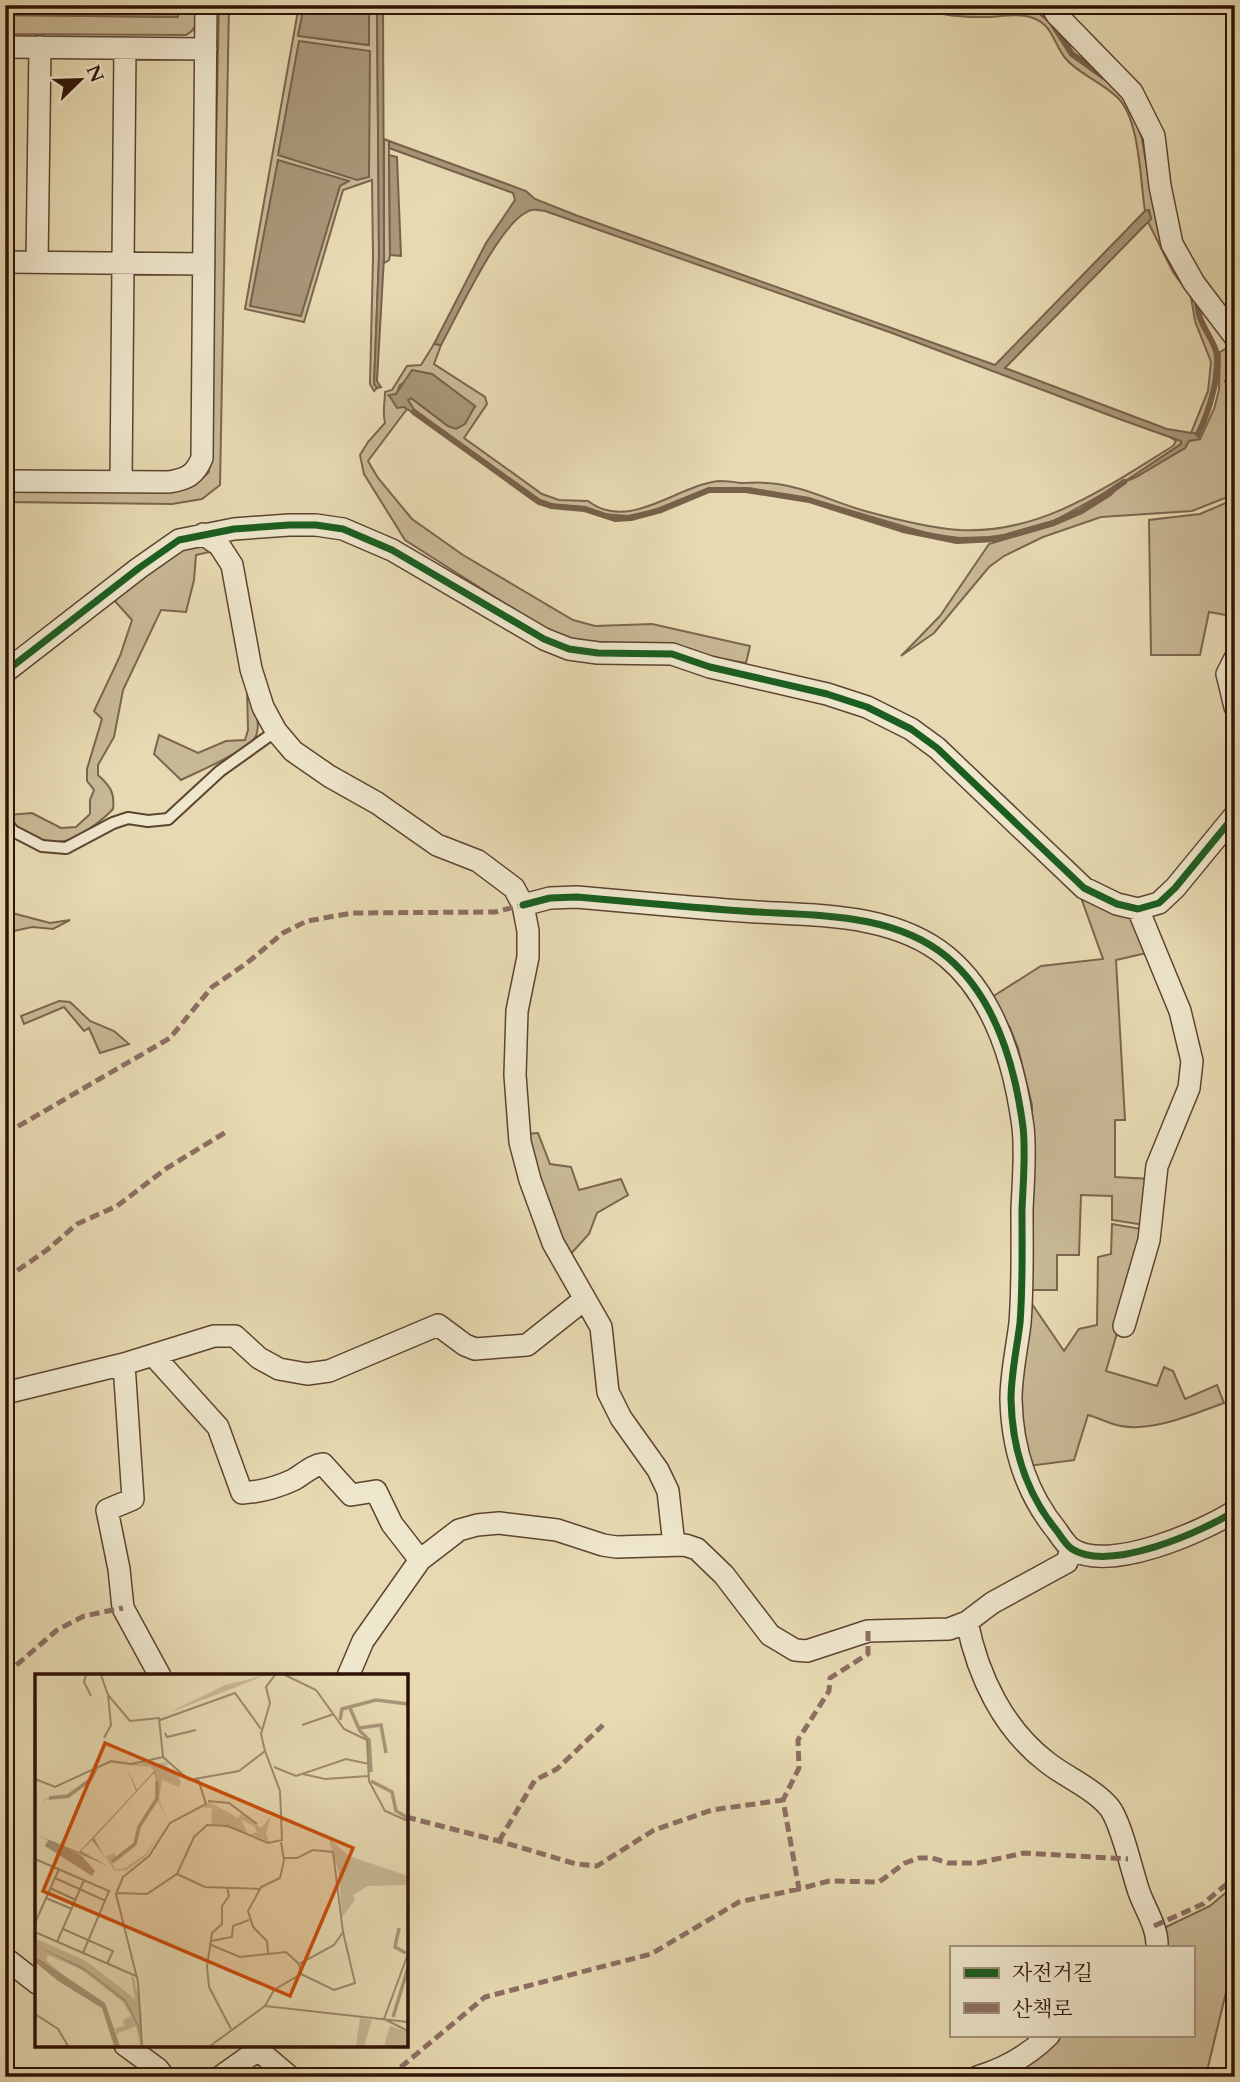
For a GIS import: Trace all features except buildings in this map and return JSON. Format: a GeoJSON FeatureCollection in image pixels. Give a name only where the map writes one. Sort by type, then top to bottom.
{"type":"FeatureCollection","features":[{"type":"Feature","properties":{"kind":"street"},"geometry":{"type":"LineString","coordinates":[[5,481],[169,482],[184,479],[197,472],[202,458],[206,5]]}},
{"type":"Feature","properties":{"kind":"street"},"geometry":{"type":"LineString","coordinates":[[1051,5],[1057,15],[1132,93],[1154,136],[1160,187],[1172,244],[1194,283],[1235,337]]}},
{"type":"Feature","properties":{"kind":"street"},"geometry":{"type":"LineString","coordinates":[[5,47],[206,50]]}},
{"type":"Feature","properties":{"kind":"street"},"geometry":{"type":"LineString","coordinates":[[37,262],[40,47]]}},
{"type":"Feature","properties":{"kind":"street"},"geometry":{"type":"LineString","coordinates":[[121,481],[125,48]]}},
{"type":"Feature","properties":{"kind":"street"},"geometry":{"type":"LineString","coordinates":[[5,261],[204,264]]}},
{"type":"Feature","properties":{"kind":"street"},"geometry":{"type":"LineString","coordinates":[[5,672],[179,540],[203,534],[289,525],[316,525],[344,529],[392,550],[544,639],[569,649],[598,653],[671,654],[710,667],[867,706],[911,729],[937,748],[1084,888],[1117,904],[1138,909],[1159,903],[1175,888],[1235,815]]}},
{"type":"Feature","properties":{"kind":"street"},"geometry":{"type":"LineString","coordinates":[[203,534],[219,545],[232,565],[251,669],[263,707],[276,731],[293,751],[329,776],[377,803],[416,833],[436,845],[478,861],[498,874],[514,888],[523,905],[528,931],[528,957],[517,1011],[515,1076],[520,1142],[530,1180],[553,1243],[601,1327],[608,1392],[621,1418],[658,1471],[668,1491],[674,1545]]}},
{"type":"Feature","properties":{"kind":"street"},"geometry":{"type":"LineString","coordinates":[[1235,658],[1227,674],[1235,706]]}},
{"type":"Feature","properties":{"kind":"street"},"geometry":{"type":"LineString","coordinates":[[523,905],[550,898],[577,897],[846,918],[903,932],[927,943],[965,974],[981,996],[1004,1046],[1023,1128],[1020,1318],[1012,1399],[1019,1462],[1036,1502],[1072,1549],[1089,1555],[1140,1551],[1165,1545],[1235,1511]]}},
{"type":"Feature","properties":{"kind":"street"},"geometry":{"type":"LineString","coordinates":[[1124,1326],[1149,1240],[1157,1166],[1189,1088],[1192,1061],[1180,1011],[1138,909]]}},
{"type":"Feature","properties":{"kind":"street"},"geometry":{"type":"LineString","coordinates":[[5,1393],[124,1364],[214,1336],[235,1336],[259,1358],[279,1369],[307,1374],[330,1371],[438,1325],[475,1349],[527,1345],[585,1299]]}},
{"type":"Feature","properties":{"kind":"street"},"geometry":{"type":"LineString","coordinates":[[153,1355],[218,1427],[242,1493],[256,1492],[289,1482],[314,1465],[323,1464],[351,1495],[376,1491],[392,1524],[420,1560]]}},
{"type":"Feature","properties":{"kind":"street"},"geometry":{"type":"LineString","coordinates":[[124,1364],[133,1499],[107,1510],[123,1608],[159,1674]]}},
{"type":"Feature","properties":{"kind":"street"},"geometry":{"type":"LineString","coordinates":[[349,1674],[363,1641],[420,1560],[460,1530],[477,1525],[499,1523],[557,1530],[616,1547],[685,1545],[697,1549],[724,1575],[770,1635],[796,1650],[807,1651],[867,1631],[949,1629],[967,1622],[992,1603],[1067,1562],[1072,1549]]}},
{"type":"Feature","properties":{"kind":"street"},"geometry":{"type":"LineString","coordinates":[[967,1622],[972,1646],[985,1680],[1010,1725],[1024,1743],[1048,1763],[1109,1807],[1120,1827],[1146,1911],[1158,1934],[1157,1946]]}},
{"type":"Feature","properties":{"kind":"street"},"geometry":{"type":"LineString","coordinates":[[5,1958],[35,1981]]}},
{"type":"Feature","properties":{"kind":"street"},"geometry":{"type":"LineString","coordinates":[[976,2077],[995,2072],[1018,2060],[1048,2036]]}},
{"type":"Feature","properties":{"kind":"street"},"geometry":{"type":"LineString","coordinates":[[128,2047],[159,2069],[164,2077]]}},
{"type":"Feature","properties":{"kind":"street"},"geometry":{"type":"LineString","coordinates":[[220,2077],[259,2048],[290,2077]]}},
{"type":"Feature","properties":{"kind":"lane"},"geometry":{"type":"LineString","coordinates":[[5,820],[13,831],[42,846],[66,848],[128,818],[148,821],[168,819],[220,771],[276,731]]}},
{"type":"Feature","properties":{"kind":"shaded area"},"geometry":{"type":"Polygon","coordinates":[[[5,5],[178,5],[178,17],[5,15],[5,5]]]}},
{"type":"Feature","properties":{"kind":"shaded area"},"geometry":{"type":"Polygon","coordinates":[[[178,5],[198,5],[196,26],[186,35],[5,34],[5,15],[177,17],[178,5]]]}},
{"type":"Feature","properties":{"kind":"shaded area"},"geometry":{"type":"Polygon","coordinates":[[[219,5],[229,5],[220,485],[202,499],[172,504],[5,502],[5,491],[176,491],[195,485],[209,472],[219,5]]]}},
{"type":"Feature","properties":{"kind":"shaded area"},"geometry":{"type":"Polygon","coordinates":[[[299,5],[304,5],[299,36],[369,45],[369,5],[377,5],[379,256],[374,384],[377,388],[374,391],[370,384],[372,180],[343,190],[304,322],[245,309],[299,5]]]}},
{"type":"Feature","properties":{"kind":"shaded area"},"geometry":{"type":"Polygon","coordinates":[[[304,5],[369,5],[369,45],[298,36],[304,5]]]}},
{"type":"Feature","properties":{"kind":"shaded area"},"geometry":{"type":"Polygon","coordinates":[[[377,5],[383,5],[384,257],[377,381],[381,387],[377,388],[374,384],[379,256],[377,5]]]}},
{"type":"Feature","properties":{"kind":"shaded area"},"geometry":{"type":"Polygon","coordinates":[[[911,5],[925,5],[943,12],[1040,14],[1049,21],[1071,55],[1101,76],[1124,97],[1133,110],[1142,139],[1157,226],[1196,295],[1197,314],[1216,352],[1212,400],[1197,434],[1191,433],[1208,391],[1211,362],[1195,321],[1191,297],[1173,272],[1147,220],[1151,219],[1149,210],[1145,211],[1135,135],[1125,108],[1112,92],[1066,59],[1049,30],[1040,21],[1020,15],[953,16],[911,5]]]}},
{"type":"Feature","properties":{"kind":"shaded area"},"geometry":{"type":"Polygon","coordinates":[[[299,41],[370,51],[369,177],[357,180],[278,155],[299,41]]]}},
{"type":"Feature","properties":{"kind":"shaded area"},"geometry":{"type":"Polygon","coordinates":[[[384,139],[389,141],[390,255],[389,260],[384,263],[384,139]]]}},
{"type":"Feature","properties":{"kind":"shaded area"},"geometry":{"type":"Polygon","coordinates":[[[389,141],[526,191],[535,199],[578,216],[995,365],[1145,211],[1149,210],[1151,219],[1005,368],[1167,429],[1198,434],[1200,439],[1189,441],[1185,448],[1124,482],[1181,444],[1181,441],[892,333],[537,210],[525,213],[502,236],[441,345],[434,344],[486,243],[515,200],[513,193],[389,148],[389,141]]]}},
{"type":"Feature","properties":{"kind":"shaded area"},"geometry":{"type":"Polygon","coordinates":[[[389,155],[397,157],[401,256],[390,255],[389,155]]]}},
{"type":"Feature","properties":{"kind":"shaded area"},"geometry":{"type":"Polygon","coordinates":[[[278,160],[349,181],[340,186],[301,316],[250,306],[278,160]]]}},
{"type":"Feature","properties":{"kind":"shaded area"},"geometry":{"type":"Polygon","coordinates":[[[434,344],[441,345],[434,364],[485,397],[487,404],[464,438],[542,494],[559,500],[588,501],[604,509],[620,512],[637,510],[704,484],[720,481],[780,484],[899,520],[959,530],[1017,525],[1045,516],[1124,477],[1173,446],[1176,441],[1167,435],[1182,441],[1181,444],[1128,480],[1185,448],[1188,441],[1200,439],[1214,409],[1219,390],[1220,352],[1234,344],[1235,376],[1225,381],[1235,404],[1235,494],[1192,511],[1101,517],[1043,537],[1004,556],[989,567],[934,633],[901,656],[940,616],[989,544],[1054,525],[1082,513],[1111,495],[1121,484],[1054,521],[989,537],[960,538],[930,534],[811,499],[749,488],[707,489],[652,511],[628,516],[604,514],[586,507],[555,505],[540,500],[415,411],[407,400],[411,398],[448,426],[475,407],[432,374],[421,373],[400,385],[396,395],[389,396],[407,409],[368,461],[378,478],[412,519],[463,555],[573,620],[595,626],[652,624],[750,646],[746,663],[625,643],[578,641],[548,631],[405,540],[364,474],[360,455],[385,423],[385,392],[392,390],[407,366],[421,365],[434,344]]]}},
{"type":"Feature","properties":{"kind":"shaded area"},"geometry":{"type":"Polygon","coordinates":[[[412,370],[432,374],[475,406],[465,424],[456,429],[448,426],[411,398],[408,400],[415,411],[413,413],[404,407],[397,408],[389,395],[396,394],[412,370]]]}},
{"type":"Feature","properties":{"kind":"shaded area"},"geometry":{"type":"Polygon","coordinates":[[[1235,499],[1235,568],[1226,598],[1235,602],[1235,646],[1232,649],[1227,647],[1231,616],[1209,612],[1200,655],[1151,655],[1149,520],[1200,514],[1235,499]]]}},
{"type":"Feature","properties":{"kind":"shaded area"},"geometry":{"type":"Polygon","coordinates":[[[196,542],[220,555],[209,552],[196,555],[194,580],[186,612],[161,610],[123,690],[114,737],[98,765],[98,775],[109,786],[112,794],[113,809],[88,830],[63,842],[45,841],[27,833],[7,815],[32,813],[61,828],[76,827],[90,814],[90,800],[94,790],[87,781],[87,769],[102,719],[94,711],[120,656],[132,620],[112,598],[187,544],[196,542]]]}},
{"type":"Feature","properties":{"kind":"shaded area"},"geometry":{"type":"Polygon","coordinates":[[[247,688],[256,712],[258,730],[251,742],[243,748],[181,780],[154,754],[159,735],[198,753],[226,741],[245,740],[248,730],[247,688]]]}},
{"type":"Feature","properties":{"kind":"shaded area"},"geometry":{"type":"Polygon","coordinates":[[[1079,892],[1134,914],[1151,952],[1116,960],[1125,1120],[1115,1120],[1115,1177],[1151,1179],[1145,1225],[1112,1220],[1112,1196],[1081,1195],[1079,1255],[1057,1255],[1057,1290],[1029,1290],[1032,1105],[1018,1048],[992,997],[1041,966],[1103,959],[1079,892]]]}},
{"type":"Feature","properties":{"kind":"shaded area"},"geometry":{"type":"Polygon","coordinates":[[[12,913],[50,923],[70,920],[53,929],[32,927],[5,933],[5,915],[12,913]]]}},
{"type":"Feature","properties":{"kind":"shaded area"},"geometry":{"type":"Polygon","coordinates":[[[59,1001],[70,1002],[90,1021],[114,1031],[129,1044],[100,1053],[89,1028],[84,1031],[64,1007],[24,1024],[21,1016],[59,1001]]]}},
{"type":"Feature","properties":{"kind":"shaded area"},"geometry":{"type":"Polygon","coordinates":[[[538,1133],[550,1164],[571,1167],[579,1190],[621,1179],[628,1195],[597,1213],[589,1234],[567,1258],[524,1134],[538,1133]]]}},
{"type":"Feature","properties":{"kind":"shaded area"},"geometry":{"type":"Polygon","coordinates":[[[1112,1224],[1147,1230],[1106,1371],[1157,1386],[1164,1367],[1173,1371],[1185,1399],[1217,1385],[1224,1403],[1173,1421],[1147,1426],[1121,1426],[1088,1415],[1074,1460],[1029,1466],[1021,1424],[1022,1386],[1032,1304],[1064,1351],[1079,1329],[1097,1325],[1098,1257],[1111,1254],[1112,1224]]]}},
{"type":"Feature","properties":{"kind":"shaded area"},"geometry":{"type":"Polygon","coordinates":[[[1235,1885],[1235,1955],[1207,2071],[1178,2077],[990,2077],[1054,2036],[1194,2036],[1194,1946],[1162,1946],[1166,1927],[1210,1906],[1235,1885]]]}},
{"type":"Feature","properties":{"kind":"waterway"},"geometry":{"type":"LineString","coordinates":[[928,5],[942,11],[1040,12],[1050,20],[1072,54],[1104,77]]}},
{"type":"Feature","properties":{"kind":"waterway"},"geometry":{"type":"LineString","coordinates":[[1197,297],[1200,319],[1217,357],[1216,379],[1210,404],[1198,434]]}},
{"type":"Feature","properties":{"kind":"waterway"},"geometry":{"type":"LineString","coordinates":[[414,412],[539,502],[551,506],[584,509],[615,519],[661,510],[709,490],[746,490],[809,500],[903,530],[957,541],[997,539],[1053,523],[1081,511],[1124,482]]}},
{"type":"Feature","properties":{"kind":"marked path"},"geometry":{"type":"LineString","coordinates":[[5,1134],[170,1038],[212,987],[283,933],[307,921],[352,913],[495,912],[523,905]]}},
{"type":"Feature","properties":{"kind":"marked path"},"geometry":{"type":"LineString","coordinates":[[5,1279],[47,1250],[77,1224],[117,1206],[167,1168],[226,1132]]}},
{"type":"Feature","properties":{"kind":"marked path"},"geometry":{"type":"LineString","coordinates":[[5,1675],[57,1630],[84,1616],[123,1608]]}},
{"type":"Feature","properties":{"kind":"marked path"},"geometry":{"type":"LineString","coordinates":[[868,1631],[868,1654],[830,1678],[829,1691],[798,1740],[799,1768],[783,1800],[799,1889],[829,1881],[879,1882],[905,1863],[919,1858],[932,1858],[948,1863],[978,1863],[1024,1853],[1128,1859]]}},
{"type":"Feature","properties":{"kind":"marked path"},"geometry":{"type":"LineString","coordinates":[[499,1841],[535,1780],[557,1769],[603,1725]]}},
{"type":"Feature","properties":{"kind":"marked path"},"geometry":{"type":"LineString","coordinates":[[408,1818],[576,1864],[597,1866],[654,1830],[712,1810],[783,1800]]}},
{"type":"Feature","properties":{"kind":"marked path"},"geometry":{"type":"LineString","coordinates":[[1154,1926],[1203,1904],[1235,1877]]}},
{"type":"Feature","properties":{"kind":"marked path"},"geometry":{"type":"LineString","coordinates":[[389,2077],[485,1997],[651,1954],[739,1902],[799,1889]]}},
{"type":"Feature","properties":{"kind":"cycle path"},"geometry":{"type":"LineString","coordinates":[[5,672],[179,540],[234,529],[316,525],[343,529],[392,550],[544,639],[569,649],[598,653],[672,654],[710,667],[827,694],[867,707],[911,729],[937,748],[1084,888],[1117,904],[1138,909],[1159,903],[1175,888],[1235,815]]}},
{"type":"Feature","properties":{"kind":"cycle path"},"geometry":{"type":"LineString","coordinates":[[523,905],[550,898],[577,897],[849,919],[901,931],[925,942],[947,957],[978,992],[1000,1035],[1015,1080],[1023,1127],[1022,1295],[1011,1399],[1018,1452],[1037,1501],[1070,1548],[1088,1555],[1108,1556],[1155,1547],[1179,1539],[1235,1511]]}}]}
